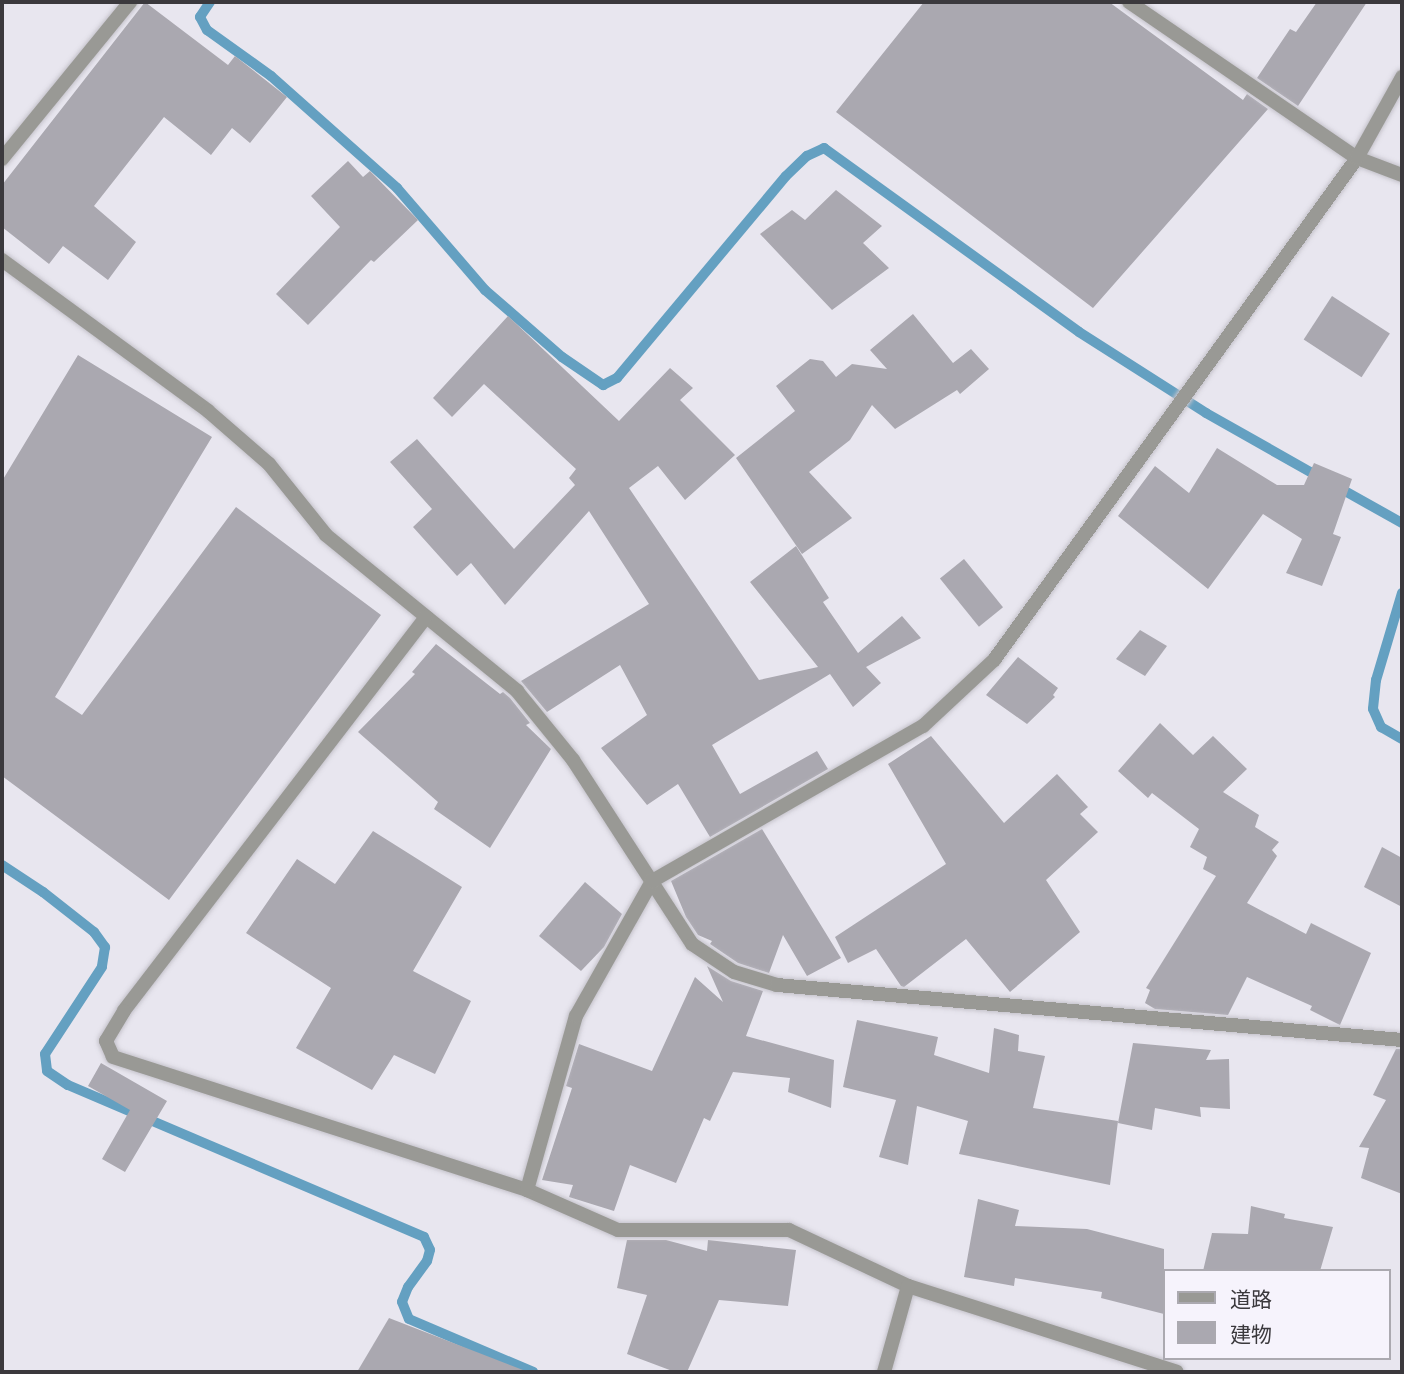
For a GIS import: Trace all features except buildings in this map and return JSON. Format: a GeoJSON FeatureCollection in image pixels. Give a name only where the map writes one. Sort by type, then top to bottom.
{"type":"FeatureCollection","features":[{"type":"Feature","properties":{"kind":"street"},"geometry":{"type":"LineString","coordinates":[[2,159],[130,2]]}},
{"type":"Feature","properties":{"kind":"street"},"geometry":{"type":"LineString","coordinates":[[1129,2],[1357,158],[1402,175]]}},
{"type":"Feature","properties":{"kind":"street"},"geometry":{"type":"LineString","coordinates":[[527,1190],[576,1016],[652,881],[923,726],[994,660],[1357,158],[1402,77]]}},
{"type":"Feature","properties":{"kind":"street"},"geometry":{"type":"LineString","coordinates":[[2,260],[208,411],[269,464],[326,535],[517,691],[573,760],[692,944],[734,972],[777,985],[1402,1040]]}},
{"type":"Feature","properties":{"kind":"street"},"geometry":{"type":"LineString","coordinates":[[426,617],[124,1011],[106,1041],[113,1057],[527,1190],[618,1230],[789,1230],[908,1286],[1177,1372]]}},
{"type":"Feature","properties":{"kind":"street"},"geometry":{"type":"LineString","coordinates":[[884,1372],[908,1286]]}},
{"type":"Feature","properties":{"kind":"waterway"},"geometry":{"type":"LineString","coordinates":[[210,2],[200,17],[207,30],[271,76],[397,188],[485,290],[562,357],[603,385],[617,378],[786,176],[807,156],[824,148],[1079,332],[1206,413],[1319,477]]}},
{"type":"Feature","properties":{"kind":"waterway"},"geometry":{"type":"LineString","coordinates":[[1336,486],[1402,523]]}},
{"type":"Feature","properties":{"kind":"waterway"},"geometry":{"type":"LineString","coordinates":[[1402,593],[1376,680],[1373,709],[1381,727],[1402,739]]}},
{"type":"Feature","properties":{"kind":"waterway"},"geometry":{"type":"LineString","coordinates":[[2,865],[43,892],[94,932],[105,947],[102,967],[45,1054],[47,1071],[68,1085],[424,1237],[430,1250],[427,1261],[408,1287],[402,1302],[409,1319],[533,1372]]}}]}
